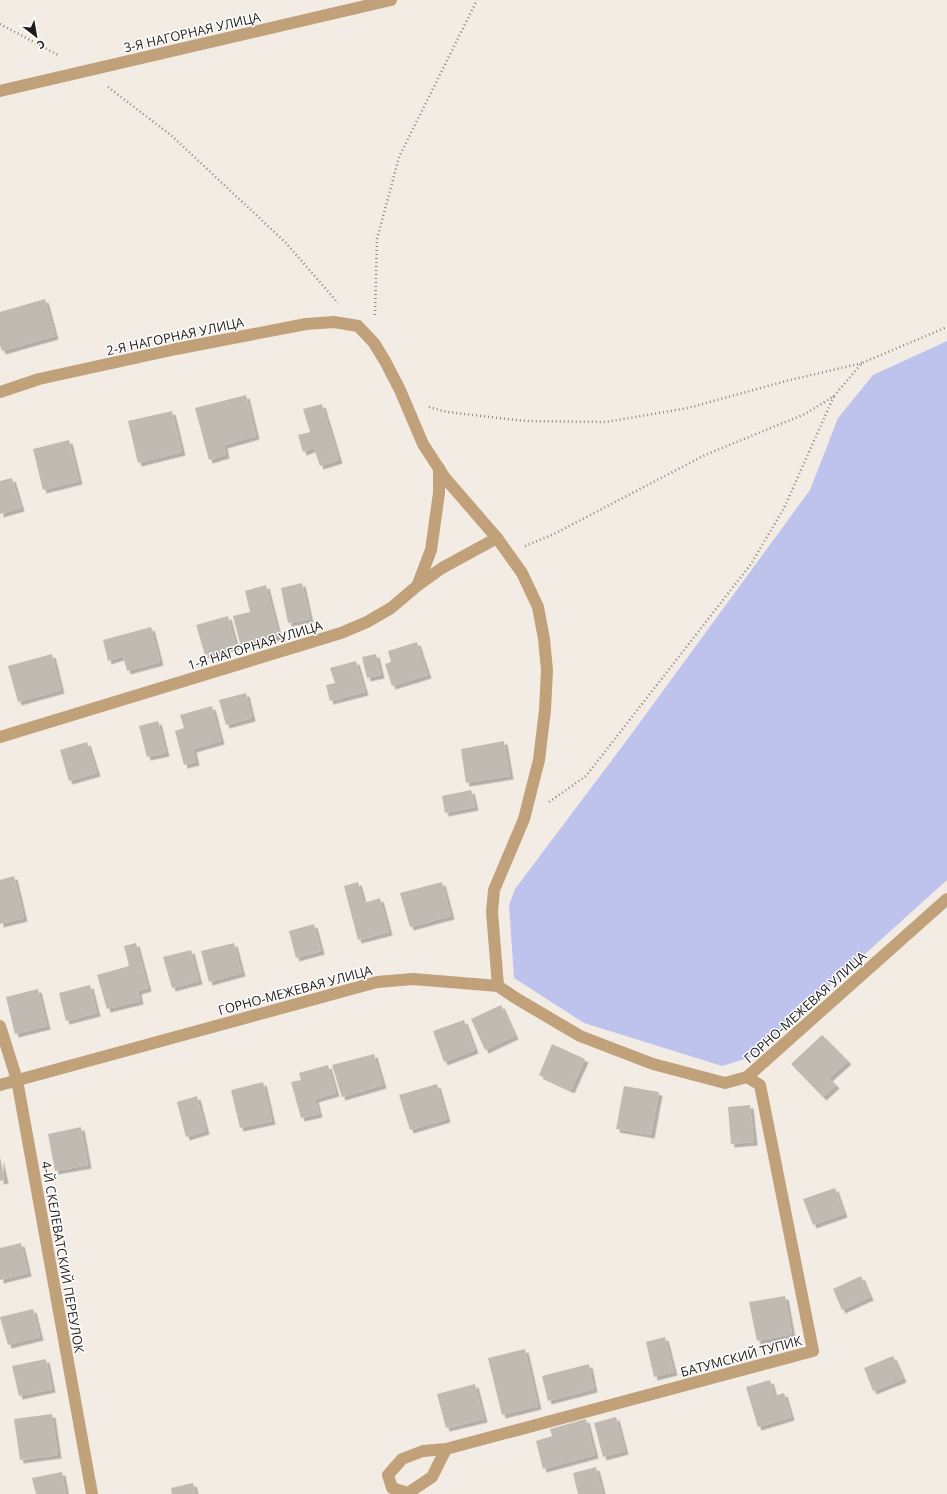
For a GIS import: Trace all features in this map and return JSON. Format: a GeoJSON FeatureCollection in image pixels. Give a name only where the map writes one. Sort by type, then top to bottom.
{"type":"FeatureCollection","features":[{"type":"Feature","properties":{"kind":"street","name":"3-Я НАГОРНАЯ УЛИЦА"},"geometry":{"type":"LineString","coordinates":[[0,91],[390,0]]}},
{"type":"Feature","properties":{"kind":"street","name":"2-Я НАГОРНАЯ УЛИЦА"},"geometry":{"type":"LineString","coordinates":[[0,392],[39,379],[176,349],[306,324],[334,322],[358,326]]}},
{"type":"Feature","properties":{"kind":"street"},"geometry":{"type":"LineString","coordinates":[[358,326],[374,343],[385,361],[405,401],[423,444],[444,478],[498,538],[522,573],[538,607],[544,639],[547,670],[545,710],[539,760],[524,819],[494,890],[492,912],[498,986]]}},
{"type":"Feature","properties":{"kind":"street"},"geometry":{"type":"LineString","coordinates":[[417,586],[431,550],[439,493],[439,468]]}},
{"type":"Feature","properties":{"kind":"street","name":"1-Я НАГОРНАЯ УЛИЦА"},"geometry":{"type":"LineString","coordinates":[[0,737],[341,633],[367,622],[391,608],[417,586],[442,568],[498,538]]}},
{"type":"Feature","properties":{"kind":"street","name":"ГОРНО-МЕЖЕВАЯ УЛИЦА"},"geometry":{"type":"LineString","coordinates":[[0,1085],[377,982],[413,979],[498,986],[580,1036],[653,1064],[724,1083],[748,1077],[947,899]]}},
{"type":"Feature","properties":{"kind":"street","name":"4-Й СКЕЛЕВАТСКИЙ ПЕРЕУЛОК"},"geometry":{"type":"LineString","coordinates":[[0,1026],[17,1080],[92,1494]]}},
{"type":"Feature","properties":{"kind":"street","name":"БАТУМСКИЙ ТУПИК"},"geometry":{"type":"LineString","coordinates":[[446,1449],[432,1477],[408,1493],[392,1488],[388,1475],[402,1459],[423,1452],[446,1449],[813,1351],[760,1086],[748,1077]]}},
{"type":"Feature","properties":{"kind":"path"},"geometry":{"type":"LineString","coordinates":[[374,343],[377,239],[399,157],[477,0]]}},
{"type":"Feature","properties":{"kind":"path"},"geometry":{"type":"LineString","coordinates":[[0,24],[87,71],[172,136],[286,244],[358,326]]}},
{"type":"Feature","properties":{"kind":"path"},"geometry":{"type":"LineString","coordinates":[[405,401],[447,412],[517,420],[606,422],[688,408],[786,381],[862,363],[947,327]]}},
{"type":"Feature","properties":{"kind":"path"},"geometry":{"type":"LineString","coordinates":[[524,819],[586,776],[752,564],[784,508],[834,396],[862,363]]}},
{"type":"Feature","properties":{"kind":"path"},"geometry":{"type":"LineString","coordinates":[[508,554],[554,534],[705,455],[805,414],[834,396]]}},
{"type":"Feature","properties":{"kind":"shaded area"},"geometry":{"type":"Polygon","coordinates":[[[947,341],[947,880],[751,1057],[722,1066],[584,1023],[514,978],[509,905],[515,889],[627,740],[810,490],[838,418],[873,375],[947,341]]]}},
{"type":"Feature","properties":{"kind":"building"},"geometry":{"type":"Polygon","coordinates":[[[45,299],[55,336],[2,351],[0,345],[0,312],[45,299]]]}},
{"type":"Feature","properties":{"kind":"building"},"geometry":{"type":"Polygon","coordinates":[[[246,395],[256,436],[224,445],[226,455],[209,460],[195,408],[246,395]]]}},
{"type":"Feature","properties":{"kind":"building"},"geometry":{"type":"Polygon","coordinates":[[[322,404],[339,460],[320,466],[314,448],[303,452],[298,435],[310,432],[303,409],[322,404]]]}},
{"type":"Feature","properties":{"kind":"building"},"geometry":{"type":"Polygon","coordinates":[[[172,411],[182,452],[138,463],[128,421],[172,411]]]}},
{"type":"Feature","properties":{"kind":"building"},"geometry":{"type":"Polygon","coordinates":[[[69,440],[79,481],[43,490],[33,449],[69,440]]]}},
{"type":"Feature","properties":{"kind":"building"},"geometry":{"type":"Polygon","coordinates":[[[12,478],[21,508],[0,514],[0,481],[12,478]]]}},
{"type":"Feature","properties":{"kind":"building"},"geometry":{"type":"Polygon","coordinates":[[[302,583],[310,619],[288,623],[281,588],[302,583]]]}},
{"type":"Feature","properties":{"kind":"building"},"geometry":{"type":"Polygon","coordinates":[[[266,585],[279,636],[241,647],[233,616],[250,612],[245,591],[266,585]]]}},
{"type":"Feature","properties":{"kind":"building"},"geometry":{"type":"Polygon","coordinates":[[[228,616],[236,646],[205,655],[196,625],[228,616]]]}},
{"type":"Feature","properties":{"kind":"building"},"geometry":{"type":"Polygon","coordinates":[[[151,627],[160,662],[127,671],[123,656],[108,661],[103,640],[151,627]]]}},
{"type":"Feature","properties":{"kind":"building"},"geometry":{"type":"Polygon","coordinates":[[[417,642],[428,675],[392,686],[385,664],[391,662],[388,651],[417,642]]]}},
{"type":"Feature","properties":{"kind":"building"},"geometry":{"type":"Polygon","coordinates":[[[52,654],[61,690],[18,702],[8,666],[52,654]]]}},
{"type":"Feature","properties":{"kind":"building"},"geometry":{"type":"Polygon","coordinates":[[[376,654],[381,675],[367,678],[362,657],[376,654]]]}},
{"type":"Feature","properties":{"kind":"building"},"geometry":{"type":"Polygon","coordinates":[[[356,661],[365,692],[330,701],[326,685],[335,683],[330,668],[356,661]]]}},
{"type":"Feature","properties":{"kind":"building"},"geometry":{"type":"Polygon","coordinates":[[[246,693],[252,718],[226,725],[219,700],[246,693]]]}},
{"type":"Feature","properties":{"kind":"building"},"geometry":{"type":"Polygon","coordinates":[[[212,706],[221,741],[193,749],[196,762],[184,765],[175,731],[184,728],[180,715],[212,706]]]}},
{"type":"Feature","properties":{"kind":"building"},"geometry":{"type":"Polygon","coordinates":[[[158,721],[166,753],[147,757],[139,726],[158,721]]]}},
{"type":"Feature","properties":{"kind":"building"},"geometry":{"type":"Polygon","coordinates":[[[504,741],[510,776],[466,783],[461,749],[504,741]]]}},
{"type":"Feature","properties":{"kind":"building"},"geometry":{"type":"Polygon","coordinates":[[[87,742],[97,773],[69,781],[60,750],[87,742]]]}},
{"type":"Feature","properties":{"kind":"building"},"geometry":{"type":"Polygon","coordinates":[[[471,790],[475,807],[445,813],[442,796],[471,790]]]}},
{"type":"Feature","properties":{"kind":"building"},"geometry":{"type":"Polygon","coordinates":[[[14,876],[24,918],[0,924],[0,880],[14,876]]]}},
{"type":"Feature","properties":{"kind":"building"},"geometry":{"type":"Polygon","coordinates":[[[358,882],[364,903],[380,898],[389,932],[358,940],[344,886],[358,882]]]}},
{"type":"Feature","properties":{"kind":"building"},"geometry":{"type":"Polygon","coordinates":[[[442,882],[451,916],[410,927],[400,893],[442,882]]]}},
{"type":"Feature","properties":{"kind":"building"},"geometry":{"type":"Polygon","coordinates":[[[314,924],[321,951],[296,958],[289,931],[314,924]]]}},
{"type":"Feature","properties":{"kind":"building"},"geometry":{"type":"Polygon","coordinates":[[[136,943],[148,988],[138,991],[140,1001],[107,1009],[97,975],[129,966],[124,946],[136,943]]]}},
{"type":"Feature","properties":{"kind":"building"},"geometry":{"type":"Polygon","coordinates":[[[234,943],[242,973],[209,982],[201,951],[234,943]]]}},
{"type":"Feature","properties":{"kind":"building"},"geometry":{"type":"Polygon","coordinates":[[[191,950],[199,981],[172,988],[163,957],[191,950]]]}},
{"type":"Feature","properties":{"kind":"building"},"geometry":{"type":"Polygon","coordinates":[[[90,985],[97,1013],[66,1021],[59,993],[90,985]]]}},
{"type":"Feature","properties":{"kind":"building"},"geometry":{"type":"Polygon","coordinates":[[[38,989],[47,1026],[15,1034],[6,997],[38,989]]]}},
{"type":"Feature","properties":{"kind":"building"},"geometry":{"type":"Polygon","coordinates":[[[501,1005],[515,1036],[485,1050],[471,1019],[501,1005]]]}},
{"type":"Feature","properties":{"kind":"building"},"geometry":{"type":"Polygon","coordinates":[[[464,1020],[475,1050],[444,1062],[433,1031],[464,1020]]]}},
{"type":"Feature","properties":{"kind":"building"},"geometry":{"type":"Polygon","coordinates":[[[822,1035],[848,1061],[829,1078],[836,1085],[823,1097],[791,1064],[822,1035]]]}},
{"type":"Feature","properties":{"kind":"building"},"geometry":{"type":"Polygon","coordinates":[[[552,1044],[585,1059],[571,1090],[539,1075],[552,1044]]]}},
{"type":"Feature","properties":{"kind":"building"},"geometry":{"type":"Polygon","coordinates":[[[374,1054],[383,1085],[342,1097],[332,1065],[374,1054]]]}},
{"type":"Feature","properties":{"kind":"building"},"geometry":{"type":"Polygon","coordinates":[[[328,1065],[336,1093],[315,1099],[319,1114],[301,1118],[291,1082],[301,1080],[299,1073],[328,1065]]]}},
{"type":"Feature","properties":{"kind":"building"},"geometry":{"type":"Polygon","coordinates":[[[263,1082],[272,1121],[240,1128],[231,1090],[263,1082]]]}},
{"type":"Feature","properties":{"kind":"building"},"geometry":{"type":"Polygon","coordinates":[[[437,1084],[447,1119],[410,1130],[399,1095],[437,1084]]]}},
{"type":"Feature","properties":{"kind":"building"},"geometry":{"type":"Polygon","coordinates":[[[624,1086],[659,1092],[651,1135],[616,1129],[624,1086]]]}},
{"type":"Feature","properties":{"kind":"building"},"geometry":{"type":"Polygon","coordinates":[[[197,1096],[206,1131],[186,1137],[177,1102],[197,1096]]]}},
{"type":"Feature","properties":{"kind":"building"},"geometry":{"type":"Polygon","coordinates":[[[750,1105],[754,1142],[731,1144],[728,1107],[750,1105]]]}},
{"type":"Feature","properties":{"kind":"building"},"geometry":{"type":"Polygon","coordinates":[[[81,1127],[88,1165],[55,1171],[48,1134],[81,1127]]]}},
{"type":"Feature","properties":{"kind":"building"},"geometry":{"type":"Polygon","coordinates":[[[0,1157],[5,1180],[0,1181],[0,1157]]]}},
{"type":"Feature","properties":{"kind":"building"},"geometry":{"type":"Polygon","coordinates":[[[835,1188],[844,1214],[813,1225],[803,1199],[835,1188]]]}},
{"type":"Feature","properties":{"kind":"building"},"geometry":{"type":"Polygon","coordinates":[[[21,1243],[28,1273],[0,1280],[0,1248],[21,1243]]]}},
{"type":"Feature","properties":{"kind":"building"},"geometry":{"type":"Polygon","coordinates":[[[861,1276],[870,1297],[842,1310],[833,1289],[861,1276]]]}},
{"type":"Feature","properties":{"kind":"building"},"geometry":{"type":"Polygon","coordinates":[[[785,1296],[792,1334],[757,1341],[749,1302],[785,1296]]]}},
{"type":"Feature","properties":{"kind":"building"},"geometry":{"type":"Polygon","coordinates":[[[33,1309],[40,1337],[8,1345],[0,1317],[33,1309]]]}},
{"type":"Feature","properties":{"kind":"building"},"geometry":{"type":"Polygon","coordinates":[[[665,1337],[674,1372],[654,1377],[646,1342],[665,1337]]]}},
{"type":"Feature","properties":{"kind":"building"},"geometry":{"type":"Polygon","coordinates":[[[525,1349],[538,1406],[502,1415],[488,1358],[525,1349]]]}},
{"type":"Feature","properties":{"kind":"building"},"geometry":{"type":"Polygon","coordinates":[[[893,1356],[903,1379],[873,1391],[864,1368],[893,1356]]]}},
{"type":"Feature","properties":{"kind":"building"},"geometry":{"type":"Polygon","coordinates":[[[46,1359],[52,1389],[19,1396],[12,1366],[46,1359]]]}},
{"type":"Feature","properties":{"kind":"building"},"geometry":{"type":"Polygon","coordinates":[[[589,1364],[594,1389],[548,1401],[542,1376],[589,1364]]]}},
{"type":"Feature","properties":{"kind":"building"},"geometry":{"type":"Polygon","coordinates":[[[770,1380],[775,1396],[784,1393],[791,1417],[758,1427],[746,1387],[770,1380]]]}},
{"type":"Feature","properties":{"kind":"building"},"geometry":{"type":"Polygon","coordinates":[[[475,1384],[484,1419],[446,1428],[437,1394],[475,1384]]]}},
{"type":"Feature","properties":{"kind":"building"},"geometry":{"type":"Polygon","coordinates":[[[52,1414],[58,1455],[20,1460],[14,1419],[52,1414]]]}},
{"type":"Feature","properties":{"kind":"building"},"geometry":{"type":"Polygon","coordinates":[[[616,1417],[625,1451],[603,1457],[594,1423],[616,1417]]]}},
{"type":"Feature","properties":{"kind":"building"},"geometry":{"type":"Polygon","coordinates":[[[586,1419],[595,1455],[543,1469],[536,1441],[552,1436],[550,1429],[586,1419]]]}},
{"type":"Feature","properties":{"kind":"building"},"geometry":{"type":"Polygon","coordinates":[[[596,1467],[603,1494],[578,1494],[573,1473],[596,1467]]]}},
{"type":"Feature","properties":{"kind":"building"},"geometry":{"type":"Polygon","coordinates":[[[62,1472],[66,1494],[36,1494],[32,1478],[62,1472]]]}},
{"type":"Feature","properties":{"kind":"building"},"geometry":{"type":"Polygon","coordinates":[[[193,1483],[196,1494],[172,1494],[171,1488],[193,1483]]]}}]}
